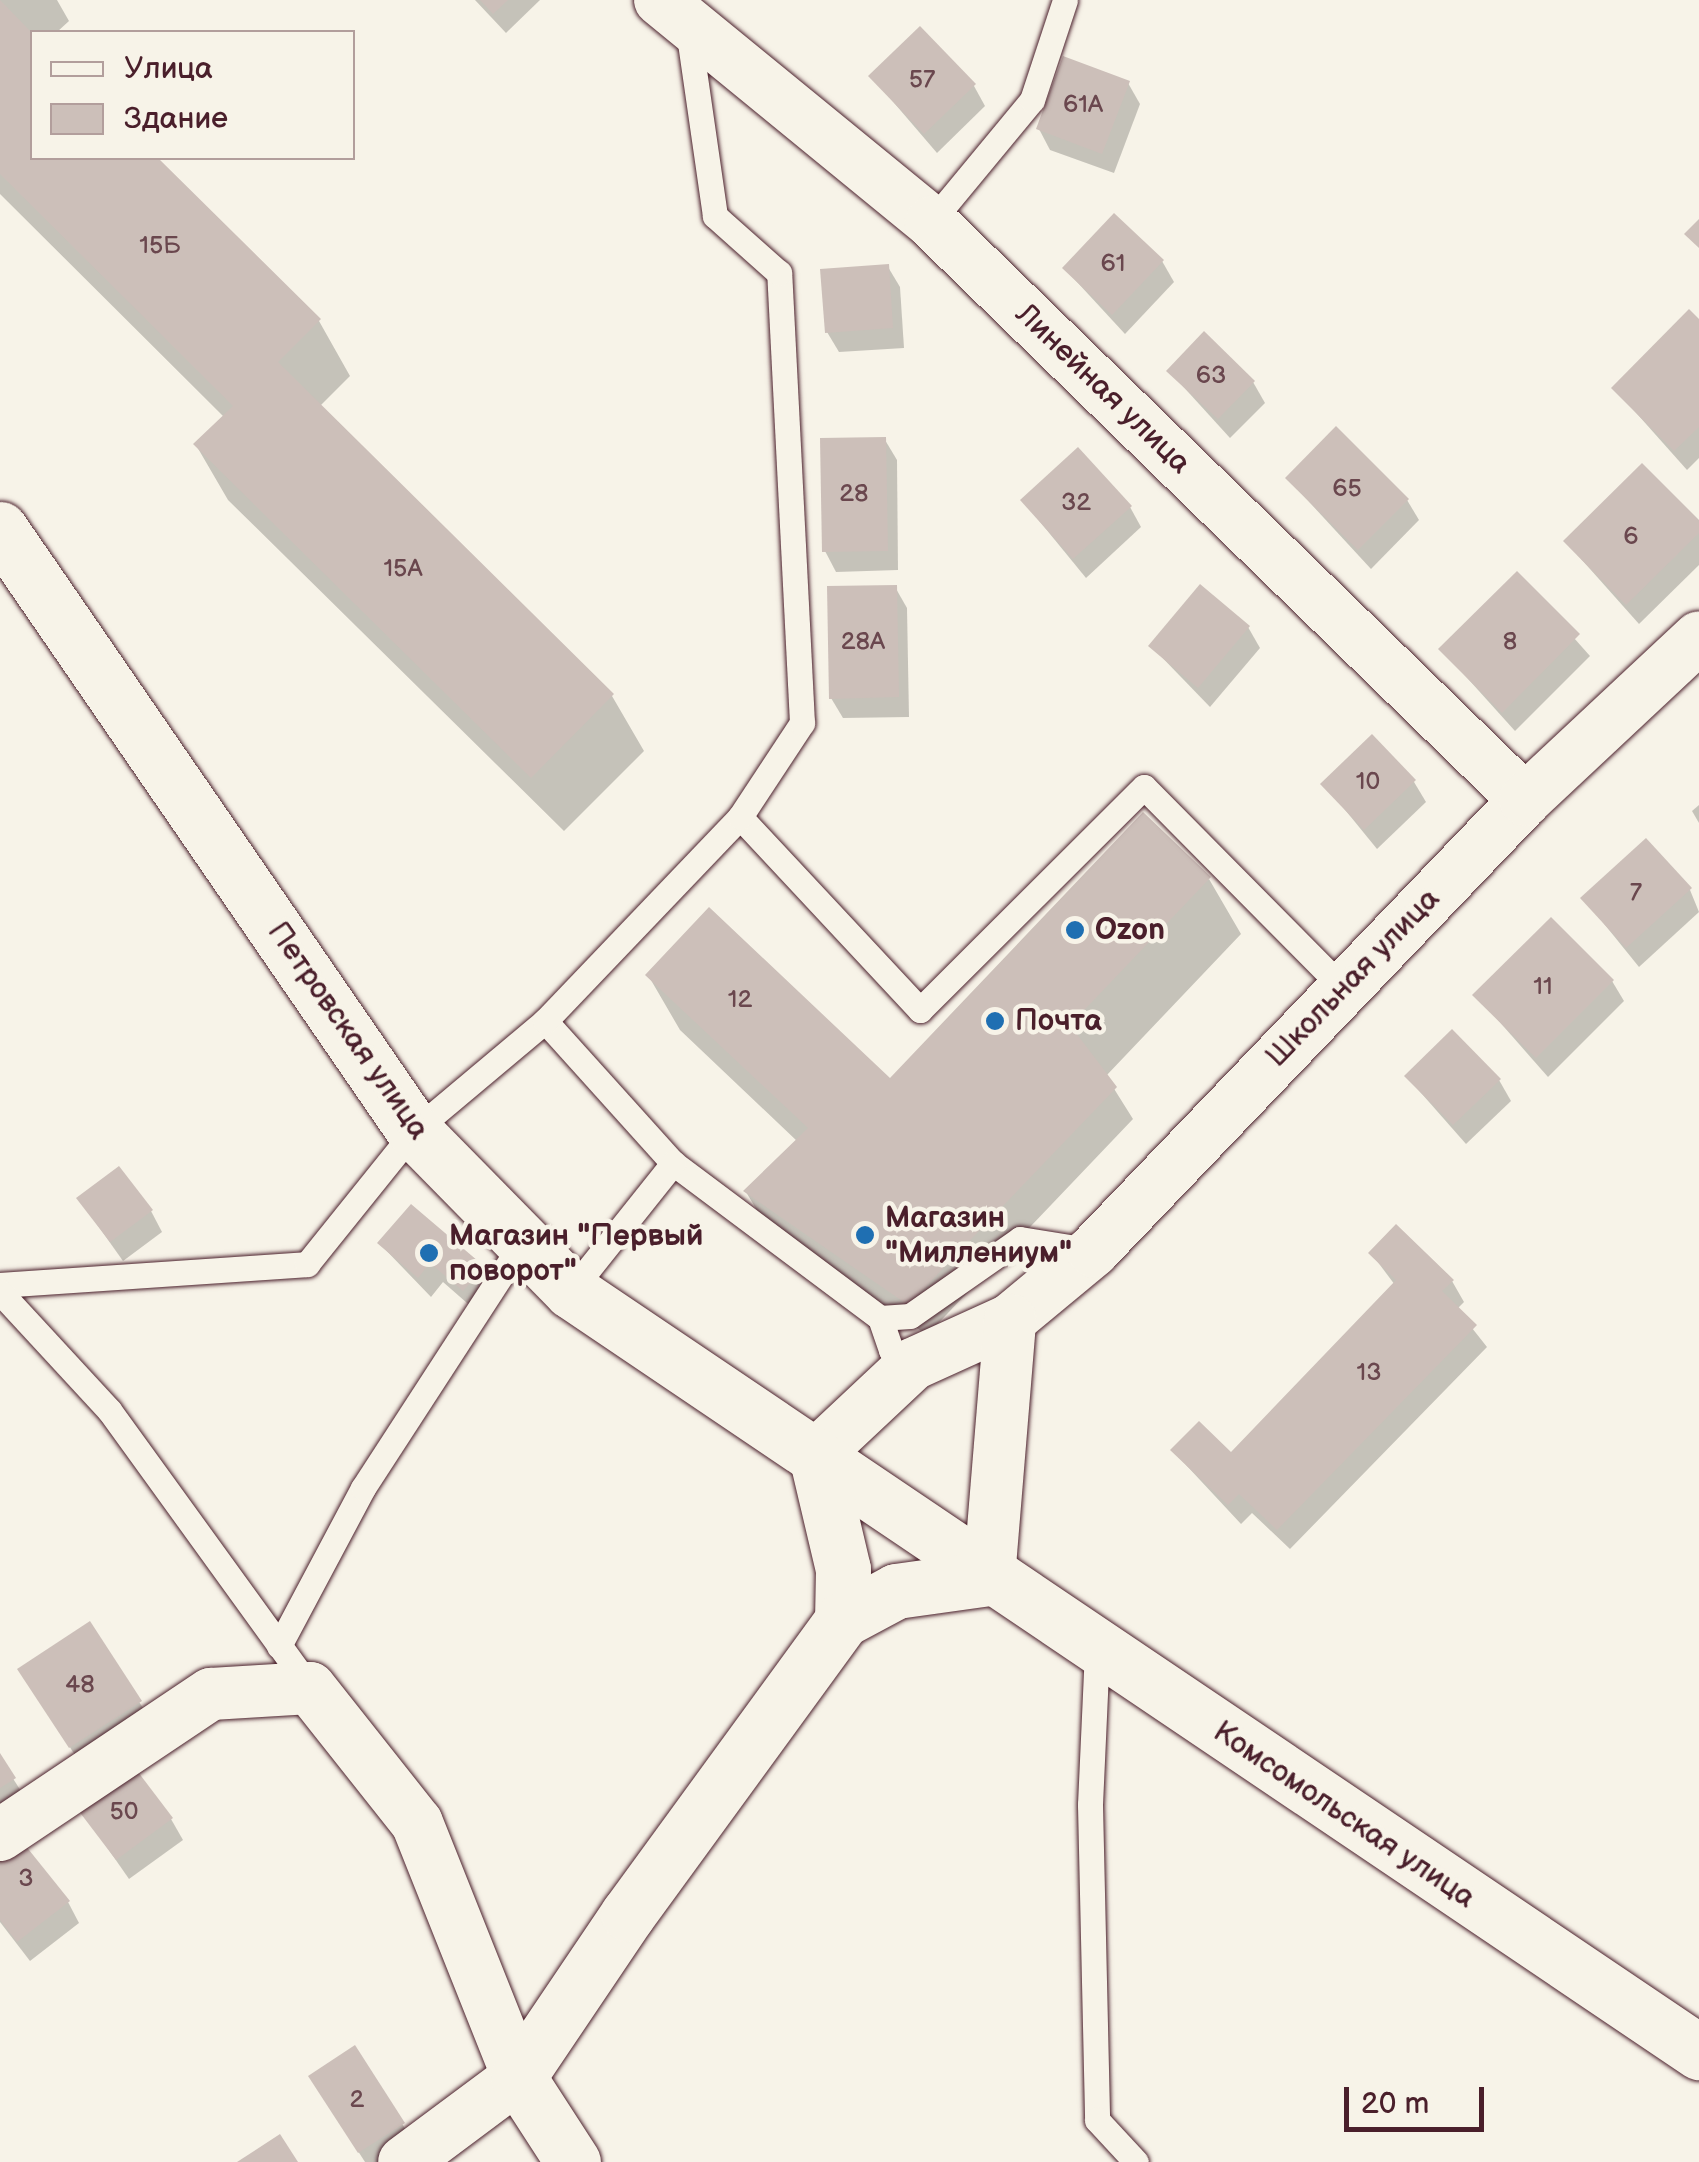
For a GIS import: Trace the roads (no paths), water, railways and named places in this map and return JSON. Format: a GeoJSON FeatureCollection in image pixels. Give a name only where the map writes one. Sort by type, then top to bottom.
{"type":"FeatureCollection","features":[{"type":"Feature","properties":{"kind":"main road","name":"Петровская улица"},"geometry":{"type":"LineString","coordinates":[[0,529],[414,1131],[571,1290],[816,1455],[989,1578]]}},
{"type":"Feature","properties":{"kind":"main road"},"geometry":{"type":"LineString","coordinates":[[816,1455],[843,1569],[842,1620]]}},
{"type":"Feature","properties":{"kind":"main road"},"geometry":{"type":"LineString","coordinates":[[573,2162],[518,2077],[842,1620],[896,1591],[989,1578]]}},
{"type":"Feature","properties":{"kind":"main road","name":"Комсомольская улица"},"geometry":{"type":"LineString","coordinates":[[989,1578],[1699,2052]]}},
{"type":"Feature","properties":{"kind":"street","name":"Линейная улица"},"geometry":{"type":"LineString","coordinates":[[677,9],[931,222],[1524,800]]}},
{"type":"Feature","properties":{"kind":"street","name":"Школьная улица"},"geometry":{"type":"LineString","coordinates":[[816,1455],[913,1364],[1010,1320],[1093,1251],[1524,800],[1696,645]]}},
{"type":"Feature","properties":{"kind":"street"},"geometry":{"type":"LineString","coordinates":[[989,1578],[1010,1320]]}},
{"type":"Feature","properties":{"kind":"street"},"geometry":{"type":"LineString","coordinates":[[0,1835],[211,1694],[310,1688],[417,1824],[518,2077],[404,2162]]}},
{"type":"Feature","properties":{"kind":"lane"},"geometry":{"type":"LineString","coordinates":[[931,222],[1032,100],[1065,0]]}},
{"type":"Feature","properties":{"kind":"lane"},"geometry":{"type":"LineString","coordinates":[[0,1285],[307,1264],[414,1131],[545,1021],[740,816],[802,723],[779,273],[715,216],[677,9]]}},
{"type":"Feature","properties":{"kind":"lane"},"geometry":{"type":"LineString","coordinates":[[740,816],[920,1010],[1144,787],[1342,987]]}},
{"type":"Feature","properties":{"kind":"lane"},"geometry":{"type":"LineString","coordinates":[[545,1021],[673,1162],[880,1318],[890,1350],[913,1364]]}},
{"type":"Feature","properties":{"kind":"lane"},"geometry":{"type":"LineString","coordinates":[[571,1290],[673,1162]]}},
{"type":"Feature","properties":{"kind":"lane"},"geometry":{"type":"LineString","coordinates":[[880,1318],[910,1316],[1020,1239],[1093,1251]]}},
{"type":"Feature","properties":{"kind":"lane"},"geometry":{"type":"LineString","coordinates":[[279,1646],[363,1488],[524,1242]]}},
{"type":"Feature","properties":{"kind":"lane"},"geometry":{"type":"LineString","coordinates":[[0,1292],[110,1410],[310,1688]]}},
{"type":"Feature","properties":{"kind":"lane"},"geometry":{"type":"LineString","coordinates":[[1097,1650],[1090,1805],[1097,2120],[1111,2162]]}},
{"type":"Feature","properties":{"kind":"lane"},"geometry":{"type":"LineString","coordinates":[[1097,2120],[1136,2162]]}},
{"type":"Feature","properties":{"kind":"place","name":"Ozon"},"geometry":{"type":"Point","coordinates":[1075,930]}},
{"type":"Feature","properties":{"kind":"place","name":"Почта"},"geometry":{"type":"Point","coordinates":[995,1021]}},
{"type":"Feature","properties":{"kind":"place","name":"Магазин \"Миллениум\""},"geometry":{"type":"Point","coordinates":[865,1235]}},
{"type":"Feature","properties":{"kind":"place","name":"Магазин \"Первый поворот\""},"geometry":{"type":"Point","coordinates":[429,1253]}}]}
